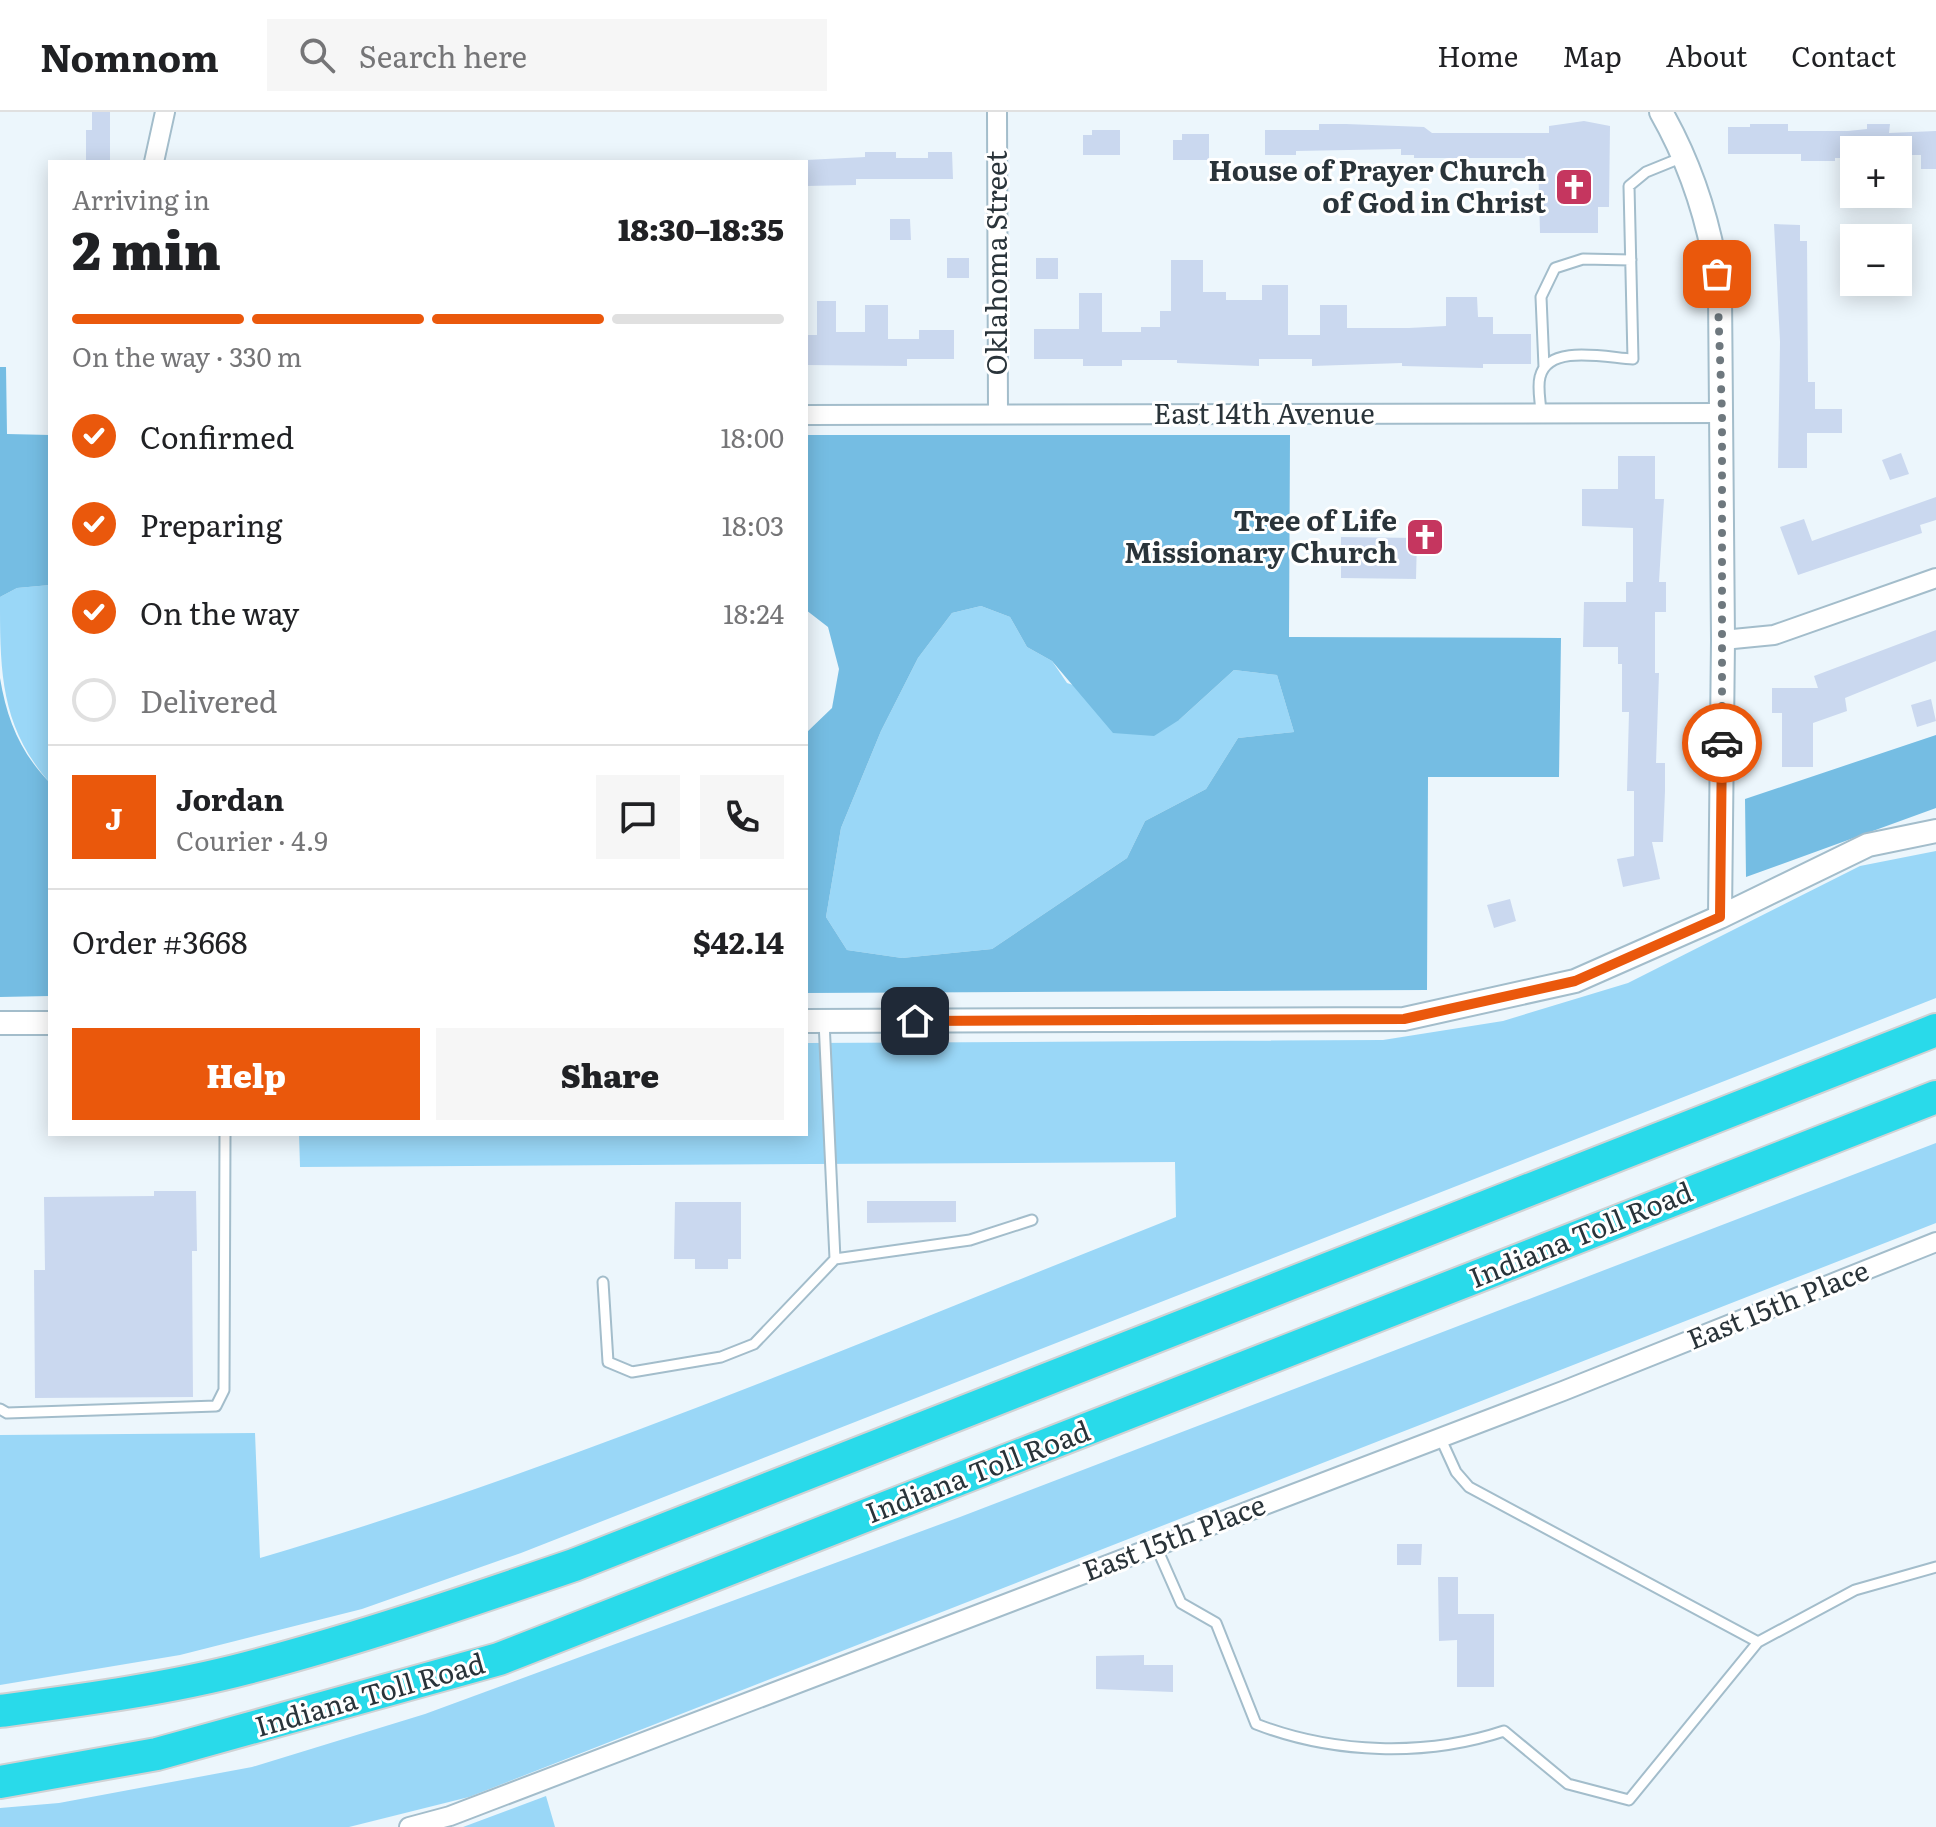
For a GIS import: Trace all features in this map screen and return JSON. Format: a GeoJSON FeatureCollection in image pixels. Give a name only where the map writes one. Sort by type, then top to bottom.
{"type":"FeatureCollection","features":[{"type":"Feature","properties":{"kind":"highway"},"geometry":{"type":"LineString","coordinates":[[0,1711],[93,1698],[244,1669],[406,1623],[560,1570],[1936,1030]]}},
{"type":"Feature","properties":{"kind":"highway","name":"Indiana Toll Road"},"geometry":{"type":"LineString","coordinates":[[0,1782],[157,1754],[499,1659],[1936,1097]]}},
{"type":"Feature","properties":{"kind":"street"},"geometry":{"type":"LineString","coordinates":[[154,160],[165,112]]}},
{"type":"Feature","properties":{"kind":"street","name":"Oklahoma Street"},"geometry":{"type":"LineString","coordinates":[[997,112],[998,414]]}},
{"type":"Feature","properties":{"kind":"street"},"geometry":{"type":"LineString","coordinates":[[1661,112],[1683,157],[1707,225],[1717,274],[1722,413],[1720,917]]}},
{"type":"Feature","properties":{"kind":"street","name":"East 14th Avenue"},"geometry":{"type":"LineString","coordinates":[[808,415],[1722,413]]}},
{"type":"Feature","properties":{"kind":"street"},"geometry":{"type":"LineString","coordinates":[[1723,640],[1774,635],[1936,578]]}},
{"type":"Feature","properties":{"kind":"street"},"geometry":{"type":"LineString","coordinates":[[815,1021],[1404,1019],[1575,981],[1720,917],[1868,845],[1936,831]]}},
{"type":"Feature","properties":{"kind":"street"},"geometry":{"type":"LineString","coordinates":[[0,1023],[48,1023]]}},
{"type":"Feature","properties":{"kind":"street","name":"East 15th Place"},"geometry":{"type":"LineString","coordinates":[[409,1827],[450,1816],[1440,1437],[1936,1242]]}},
{"type":"Feature","properties":{"kind":"lane"},"geometry":{"type":"LineString","coordinates":[[1544,367],[1564,356],[1633,359],[1629,186],[1646,172],[1683,157]]}},
{"type":"Feature","properties":{"kind":"lane"},"geometry":{"type":"LineString","coordinates":[[1541,415],[1539,378],[1544,367],[1541,297],[1555,268],[1583,259],[1631,260]]}},
{"type":"Feature","properties":{"kind":"lane"},"geometry":{"type":"LineString","coordinates":[[815,1021],[835,1259]]}},
{"type":"Feature","properties":{"kind":"lane"},"geometry":{"type":"LineString","coordinates":[[0,1409],[7,1413],[216,1406],[224,1390],[225,1136]]}},
{"type":"Feature","properties":{"kind":"lane"},"geometry":{"type":"LineString","coordinates":[[603,1282],[608,1362],[632,1372],[721,1357],[754,1344],[835,1259],[970,1240],[1032,1220]]}},
{"type":"Feature","properties":{"kind":"lane"},"geometry":{"type":"LineString","coordinates":[[1440,1437],[1456,1472],[1469,1487],[1758,1642]]}},
{"type":"Feature","properties":{"kind":"lane"},"geometry":{"type":"LineString","coordinates":[[1155,1544],[1181,1603],[1216,1623],[1256,1724],[1293,1739],[1394,1748],[1439,1748],[1504,1731],[1568,1784],[1629,1800],[1758,1642],[1855,1590],[1936,1567]]}},
{"type":"Feature","properties":{"kind":"shaded area"},"geometry":{"type":"Polygon","coordinates":[[[0,367],[6,367],[7,434],[48,435],[48,585],[17,588],[0,597],[0,367]]]}},
{"type":"Feature","properties":{"kind":"shaded area"},"geometry":{"type":"Polygon","coordinates":[[[808,435],[1290,435],[1289,637],[1561,638],[1559,777],[1428,777],[1427,990],[808,993],[808,731],[832,708],[839,669],[828,627],[808,612],[808,435]],[[981,606],[952,613],[918,658],[881,731],[841,828],[826,917],[847,950],[902,958],[992,949],[1127,858],[1145,821],[1206,789],[1238,738],[1294,732],[1277,675],[1234,670],[1179,720],[1154,736],[1113,733],[1052,661],[1027,647],[1010,617],[981,606]]]}},
{"type":"Feature","properties":{"kind":"shaded area"},"geometry":{"type":"Polygon","coordinates":[[[48,585],[48,781],[21,740],[6,696],[0,597],[17,588],[48,585]]]}},
{"type":"Feature","properties":{"kind":"shaded area"},"geometry":{"type":"Polygon","coordinates":[[[981,606],[1010,617],[1027,647],[1052,661],[1067,683],[1179,720],[1234,670],[1277,675],[1294,732],[1238,738],[1206,789],[1145,821],[1127,858],[992,949],[902,958],[847,950],[826,917],[841,828],[881,731],[918,658],[952,613],[981,606]]]}},
{"type":"Feature","properties":{"kind":"shaded area"},"geometry":{"type":"Polygon","coordinates":[[[0,678],[16,735],[48,781],[48,996],[0,997],[0,678]]]}},
{"type":"Feature","properties":{"kind":"shaded area"},"geometry":{"type":"Polygon","coordinates":[[[1936,735],[1936,808],[1746,877],[1745,799],[1936,735]]]}},
{"type":"Feature","properties":{"kind":"shaded area"},"geometry":{"type":"Polygon","coordinates":[[[1936,851],[1936,998],[521,1553],[362,1609],[180,1655],[0,1685],[0,1435],[255,1433],[260,1558],[493,1483],[608,1441],[1176,1217],[1175,1162],[300,1167],[299,1136],[808,1136],[808,1043],[1383,1040],[1503,1021],[1628,983],[1860,866],[1936,851]]]}},
{"type":"Feature","properties":{"kind":"shaded area"},"geometry":{"type":"Polygon","coordinates":[[[1936,1143],[1936,1223],[469,1797],[349,1827],[0,1827],[0,1808],[59,1803],[252,1767],[425,1714],[960,1517],[1936,1143]]]}},
{"type":"Feature","properties":{"kind":"shaded area"},"geometry":{"type":"Polygon","coordinates":[[[546,1796],[555,1827],[463,1827],[546,1796]]]}},
{"type":"Feature","properties":{"kind":"building"},"geometry":{"type":"Polygon","coordinates":[[[92,112],[110,112],[110,160],[86,160],[86,130],[92,130],[92,112]]]}},
{"type":"Feature","properties":{"kind":"building"},"geometry":{"type":"Polygon","coordinates":[[[1584,121],[1610,126],[1609,207],[1598,207],[1598,233],[1540,233],[1538,158],[1414,158],[1414,155],[1401,155],[1401,149],[1296,151],[1296,155],[1265,155],[1265,130],[1319,130],[1319,124],[1424,127],[1432,133],[1549,133],[1549,126],[1584,121]]]}},
{"type":"Feature","properties":{"kind":"building"},"geometry":{"type":"Polygon","coordinates":[[[1750,124],[1788,124],[1788,131],[1848,131],[1867,129],[1867,124],[1890,124],[1889,133],[1936,131],[1936,169],[1921,169],[1921,155],[1912,155],[1912,136],[1840,136],[1840,158],[1835,158],[1835,161],[1801,161],[1801,154],[1728,154],[1728,127],[1750,127],[1750,124]]]}},
{"type":"Feature","properties":{"kind":"building"},"geometry":{"type":"Polygon","coordinates":[[[1092,130],[1120,130],[1120,155],[1083,155],[1083,135],[1092,135],[1092,130]]]}},
{"type":"Feature","properties":{"kind":"building"},"geometry":{"type":"Polygon","coordinates":[[[1182,134],[1209,134],[1209,160],[1173,160],[1173,140],[1182,140],[1182,134]]]}},
{"type":"Feature","properties":{"kind":"building"},"geometry":{"type":"Polygon","coordinates":[[[865,152],[896,152],[896,158],[928,158],[928,152],[952,152],[953,179],[856,179],[856,185],[808,186],[806,160],[865,157],[865,152]]]}},
{"type":"Feature","properties":{"kind":"building"},"geometry":{"type":"Polygon","coordinates":[[[890,219],[910,219],[911,240],[890,240],[890,219]]]}},
{"type":"Feature","properties":{"kind":"building"},"geometry":{"type":"Polygon","coordinates":[[[1774,224],[1800,225],[1800,241],[1807,241],[1808,382],[1815,382],[1815,409],[1842,409],[1842,433],[1807,433],[1807,468],[1778,468],[1780,342],[1774,224]]]}},
{"type":"Feature","properties":{"kind":"building"},"geometry":{"type":"Polygon","coordinates":[[[947,258],[969,258],[969,278],[947,278],[947,258]]]}},
{"type":"Feature","properties":{"kind":"building"},"geometry":{"type":"Polygon","coordinates":[[[1036,258],[1058,258],[1058,279],[1036,279],[1036,258]]]}},
{"type":"Feature","properties":{"kind":"building"},"geometry":{"type":"Polygon","coordinates":[[[1171,260],[1203,260],[1203,292],[1226,292],[1226,300],[1262,300],[1262,285],[1288,285],[1288,335],[1320,335],[1320,305],[1347,305],[1347,328],[1409,328],[1446,326],[1446,297],[1477,297],[1478,317],[1493,317],[1493,334],[1531,334],[1531,364],[1483,364],[1483,368],[1402,366],[1402,363],[1312,366],[1312,359],[1259,359],[1259,366],[1177,363],[1177,360],[1122,360],[1122,366],[1083,366],[1083,359],[1034,359],[1034,329],[1079,329],[1079,293],[1102,293],[1102,332],[1141,332],[1141,327],[1160,327],[1160,311],[1171,311],[1171,260]]]}},
{"type":"Feature","properties":{"kind":"building"},"geometry":{"type":"Polygon","coordinates":[[[817,301],[836,301],[836,332],[865,332],[865,305],[888,305],[888,339],[919,339],[919,330],[954,330],[954,359],[907,359],[907,366],[808,365],[808,335],[817,335],[817,301]]]}},
{"type":"Feature","properties":{"kind":"building"},"geometry":{"type":"Polygon","coordinates":[[[1901,453],[1909,474],[1890,480],[1882,460],[1901,453]]]}},
{"type":"Feature","properties":{"kind":"building"},"geometry":{"type":"Polygon","coordinates":[[[1618,456],[1655,456],[1655,499],[1664,499],[1659,582],[1666,582],[1666,612],[1655,612],[1655,673],[1659,673],[1656,763],[1665,763],[1665,791],[1663,842],[1652,842],[1660,879],[1623,887],[1617,859],[1634,856],[1634,791],[1627,791],[1629,712],[1622,712],[1622,664],[1618,664],[1618,647],[1583,647],[1584,602],[1626,602],[1626,582],[1633,582],[1633,528],[1582,526],[1582,489],[1618,489],[1618,456]]]}},
{"type":"Feature","properties":{"kind":"building"},"geometry":{"type":"Polygon","coordinates":[[[1936,497],[1936,520],[1920,525],[1922,533],[1798,575],[1780,527],[1804,519],[1812,541],[1936,497]]]}},
{"type":"Feature","properties":{"kind":"building"},"geometry":{"type":"Polygon","coordinates":[[[1341,537],[1417,538],[1416,579],[1341,578],[1341,537]]]}},
{"type":"Feature","properties":{"kind":"building"},"geometry":{"type":"Polygon","coordinates":[[[1936,630],[1936,661],[1845,698],[1847,711],[1813,723],[1813,767],[1782,767],[1782,713],[1772,713],[1772,688],[1818,688],[1814,676],[1936,630]]]}},
{"type":"Feature","properties":{"kind":"building"},"geometry":{"type":"Polygon","coordinates":[[[1931,699],[1936,721],[1917,727],[1911,705],[1931,699]]]}},
{"type":"Feature","properties":{"kind":"building"},"geometry":{"type":"Polygon","coordinates":[[[1510,899],[1516,921],[1494,928],[1487,905],[1510,899]]]}},
{"type":"Feature","properties":{"kind":"building"},"geometry":{"type":"Polygon","coordinates":[[[154,1191],[196,1191],[197,1251],[192,1251],[193,1397],[35,1398],[34,1270],[45,1270],[44,1197],[154,1196],[154,1191]]]}},
{"type":"Feature","properties":{"kind":"building"},"geometry":{"type":"Polygon","coordinates":[[[867,1201],[956,1201],[956,1222],[867,1223],[867,1201]]]}},
{"type":"Feature","properties":{"kind":"building"},"geometry":{"type":"Polygon","coordinates":[[[675,1202],[741,1202],[741,1259],[728,1259],[728,1269],[695,1269],[695,1259],[674,1259],[675,1202]]]}},
{"type":"Feature","properties":{"kind":"building"},"geometry":{"type":"Polygon","coordinates":[[[1397,1544],[1422,1544],[1421,1565],[1397,1565],[1397,1544]]]}},
{"type":"Feature","properties":{"kind":"building"},"geometry":{"type":"Polygon","coordinates":[[[1438,1577],[1458,1577],[1458,1614],[1494,1614],[1494,1687],[1457,1687],[1457,1640],[1439,1641],[1438,1577]]]}},
{"type":"Feature","properties":{"kind":"building"},"geometry":{"type":"Polygon","coordinates":[[[1144,1655],[1144,1665],[1173,1665],[1173,1692],[1096,1689],[1096,1656],[1144,1655]]]}},
{"type":"Feature","properties":{"kind":"way so far"},"geometry":{"type":"LineString","coordinates":[[1717,274],[1721,317],[1722,743]]}},
{"type":"Feature","properties":{"kind":"place","name":"House of Prayer Church of God in Christ"},"geometry":{"type":"Point","coordinates":[1574,187]}},
{"type":"Feature","properties":{"kind":"place","name":"Tree of Life Missionary Church"},"geometry":{"type":"Point","coordinates":[1425,537]}},
{"type":"Feature","properties":{"kind":"route"},"geometry":{"type":"LineString","coordinates":[[915,1021],[1404,1019],[1575,981],[1720,917],[1722,743]]}}]}
